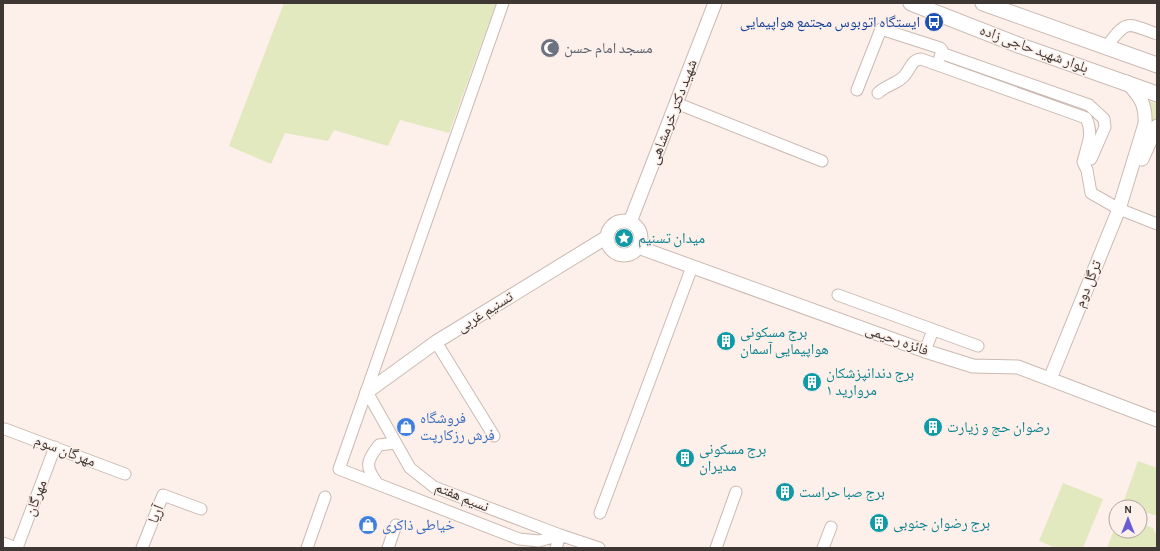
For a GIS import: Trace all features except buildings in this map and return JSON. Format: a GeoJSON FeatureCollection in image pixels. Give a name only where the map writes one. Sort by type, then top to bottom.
{"type":"FeatureCollection","features":[{"type":"Feature","properties":{"kind":"main road","name":"بلوار شهید حاجی زاده"},"geometry":{"type":"LineString","coordinates":[[911,3],[1021,46],[1122,80],[1157,94]]}},
{"type":"Feature","properties":{"kind":"main road","name":"بلوار شهید حاجی زاده"},"geometry":{"type":"LineString","coordinates":[[983,3],[1157,65]]}},
{"type":"Feature","properties":{"kind":"main road"},"geometry":{"type":"LineString","coordinates":[[1122,80],[1126,69],[1126,61],[1123,52]]}},
{"type":"Feature","properties":{"kind":"street"},"geometry":{"type":"LineString","coordinates":[[503,3],[339,469],[519,539],[539,541],[560,535]]}},
{"type":"Feature","properties":{"kind":"street","name":"شهید دکتر خرمشاهی"},"geometry":{"type":"LineString","coordinates":[[630,222],[715,3]]}},
{"type":"Feature","properties":{"kind":"street"},"geometry":{"type":"LineString","coordinates":[[1107,46],[1120,29],[1125,26],[1131,25],[1157,34]]}},
{"type":"Feature","properties":{"kind":"street"},"geometry":{"type":"LineString","coordinates":[[857,90],[881,29],[940,48],[941,53],[937,65]]}},
{"type":"Feature","properties":{"kind":"street"},"geometry":{"type":"LineString","coordinates":[[941,53],[1089,105],[1093,108],[1104,119],[1105,127],[1093,152],[1087,170]]}},
{"type":"Feature","properties":{"kind":"street"},"geometry":{"type":"LineString","coordinates":[[878,93],[884,87],[902,79],[916,60],[921,59],[1086,118],[1090,127],[1090,136],[1083,162],[1087,170],[1091,193],[1119,208],[1157,224]]}},
{"type":"Feature","properties":{"kind":"street","name":"ترگل دوم"},"geometry":{"type":"LineString","coordinates":[[1050,379],[1119,208],[1126,188],[1127,177],[1145,124],[1145,112],[1142,100],[1122,80]]}},
{"type":"Feature","properties":{"kind":"street"},"geometry":{"type":"LineString","coordinates":[[676,104],[822,160]]}},
{"type":"Feature","properties":{"kind":"street","name":"ترگل دوم"},"geometry":{"type":"LineString","coordinates":[[1126,188],[1135,176],[1151,136],[1157,126]]}},
{"type":"Feature","properties":{"kind":"street"},"geometry":{"type":"LineString","coordinates":[[625,221],[630,222],[635,224],[641,233],[638,248],[630,254],[619,254],[610,248],[607,237],[610,227],[615,223],[625,221]]}},
{"type":"Feature","properties":{"kind":"street","name":"تسنیم غربی"},"geometry":{"type":"LineString","coordinates":[[367,392],[436,342],[607,237]]}},
{"type":"Feature","properties":{"kind":"street","name":"فائزه رحیمی"},"geometry":{"type":"LineString","coordinates":[[638,248],[925,351],[973,366],[1018,367],[1157,420]]}},
{"type":"Feature","properties":{"kind":"street"},"geometry":{"type":"LineString","coordinates":[[600,513],[692,267]]}},
{"type":"Feature","properties":{"kind":"street"},"geometry":{"type":"LineString","coordinates":[[838,296],[978,346]]}},
{"type":"Feature","properties":{"kind":"street"},"geometry":{"type":"LineString","coordinates":[[925,351],[933,330]]}},
{"type":"Feature","properties":{"kind":"street"},"geometry":{"type":"LineString","coordinates":[[436,342],[494,436]]}},
{"type":"Feature","properties":{"kind":"street","name":"نسیم هفتم"},"geometry":{"type":"LineString","coordinates":[[367,392],[410,468],[434,487],[560,535],[599,548]]}},
{"type":"Feature","properties":{"kind":"street","name":"مهرگان سوم"},"geometry":{"type":"LineString","coordinates":[[5,429],[125,474]]}},
{"type":"Feature","properties":{"kind":"street"},"geometry":{"type":"LineString","coordinates":[[377,483],[369,472],[369,458],[379,445],[395,442]]}},
{"type":"Feature","properties":{"kind":"street","name":"مهرگان"},"geometry":{"type":"LineString","coordinates":[[16,548],[55,448]]}},
{"type":"Feature","properties":{"kind":"street"},"geometry":{"type":"LineString","coordinates":[[716,548],[736,492]]}},
{"type":"Feature","properties":{"kind":"street","name":"آریا"},"geometry":{"type":"LineString","coordinates":[[142,548],[163,495],[201,509]]}},
{"type":"Feature","properties":{"kind":"street"},"geometry":{"type":"LineString","coordinates":[[307,548],[325,497]]}},
{"type":"Feature","properties":{"kind":"street"},"geometry":{"type":"LineString","coordinates":[[388,548],[396,525]]}},
{"type":"Feature","properties":{"kind":"street"},"geometry":{"type":"LineString","coordinates":[[823,548],[831,528]]}},
{"type":"Feature","properties":{"kind":"street"},"geometry":{"type":"LineString","coordinates":[[556,548],[560,535]]}},
{"type":"Feature","properties":{"kind":"street"},"geometry":{"type":"LineString","coordinates":[[519,539],[527,548]]}},
{"type":"Feature","properties":{"kind":"street"},"geometry":{"type":"LineString","coordinates":[[3,543],[16,548]]}},
{"type":"Feature","properties":{"kind":"green space"},"geometry":{"type":"Polygon","coordinates":[[[284,3],[496,3],[449,133],[400,120],[388,146],[334,130],[328,141],[285,133],[271,164],[229,146],[284,3]]]}},
{"type":"Feature","properties":{"kind":"green space"},"geometry":{"type":"Polygon","coordinates":[[[1147,100],[1157,104],[1157,118],[1151,128],[1151,107],[1147,100]]]}},
{"type":"Feature","properties":{"kind":"green space"},"geometry":{"type":"Polygon","coordinates":[[[1138,461],[1157,468],[1157,516],[1148,513],[1148,499],[1124,499],[1138,461]]]}},
{"type":"Feature","properties":{"kind":"green space"},"geometry":{"type":"Polygon","coordinates":[[[1063,483],[1103,499],[1083,548],[1056,548],[1039,541],[1063,483]]]}},
{"type":"Feature","properties":{"kind":"green space"},"geometry":{"type":"Polygon","coordinates":[[[1148,526],[1153,528],[1157,536],[1157,548],[1107,548],[1110,539],[1148,539],[1148,526]]]}},
{"type":"Feature","properties":{"kind":"place","name":"ایستگاه اتوبوس مجتمع هواپیمایی"},"geometry":{"type":"Point","coordinates":[934,22]}},
{"type":"Feature","properties":{"kind":"place","name":"مسجد امام حسن"},"geometry":{"type":"Point","coordinates":[550,48]}},
{"type":"Feature","properties":{"kind":"place","name":"میدان تسنیم"},"geometry":{"type":"Point","coordinates":[624,238]}},
{"type":"Feature","properties":{"kind":"place","name":"برج مسکونی هواپیمایی آسمان"},"geometry":{"type":"Point","coordinates":[726,341]}},
{"type":"Feature","properties":{"kind":"place","name":"برج دندانپزشکان مروارید ۱"},"geometry":{"type":"Point","coordinates":[812,382]}},
{"type":"Feature","properties":{"kind":"place","name":"فروشگاه فرش رزکارپت"},"geometry":{"type":"Point","coordinates":[406,427]}},
{"type":"Feature","properties":{"kind":"place","name":"رضوان حج و زیارت"},"geometry":{"type":"Point","coordinates":[933,427]}},
{"type":"Feature","properties":{"kind":"place","name":"برج مسکونی مدیران"},"geometry":{"type":"Point","coordinates":[685,458]}},
{"type":"Feature","properties":{"kind":"place","name":"برج صبا حراست"},"geometry":{"type":"Point","coordinates":[785,492]}},
{"type":"Feature","properties":{"kind":"place","name":"برج رضوان جنوبی"},"geometry":{"type":"Point","coordinates":[879,523]}},
{"type":"Feature","properties":{"kind":"place","name":"خیاطی ذاکری"},"geometry":{"type":"Point","coordinates":[368,525]}}]}
